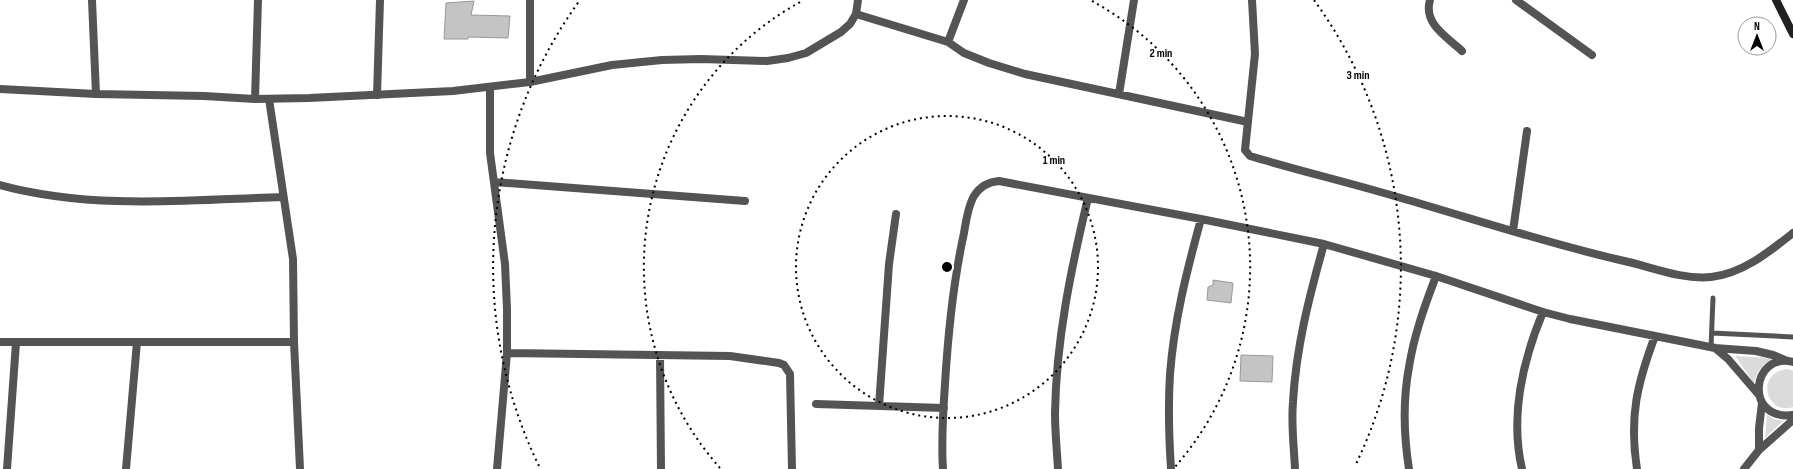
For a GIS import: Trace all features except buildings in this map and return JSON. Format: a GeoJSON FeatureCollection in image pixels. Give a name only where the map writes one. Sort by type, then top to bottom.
{"type":"FeatureCollection","features":[{"type":"Feature","properties":{"kind":"main road"},"geometry":{"type":"LineString","coordinates":[[1776,0],[1793,34]]}},
{"type":"Feature","properties":{"kind":"street"},"geometry":{"type":"LineString","coordinates":[[92,0],[96,94]]}},
{"type":"Feature","properties":{"kind":"street"},"geometry":{"type":"LineString","coordinates":[[255,99],[258,0]]}},
{"type":"Feature","properties":{"kind":"street"},"geometry":{"type":"LineString","coordinates":[[377,95],[380,0]]}},
{"type":"Feature","properties":{"kind":"street"},"geometry":{"type":"LineString","coordinates":[[530,0],[530,82]]}},
{"type":"Feature","properties":{"kind":"street"},"geometry":{"type":"LineString","coordinates":[[0,89],[96,94],[269,99],[453,92],[530,82],[612,65],[662,60],[701,59],[767,61],[788,58],[806,53],[824,43],[850,24],[856,14],[858,0]]}},
{"type":"Feature","properties":{"kind":"street"},"geometry":{"type":"LineString","coordinates":[[948,42],[964,0]]}},
{"type":"Feature","properties":{"kind":"street"},"geometry":{"type":"LineString","coordinates":[[1118,94],[1134,0]]}},
{"type":"Feature","properties":{"kind":"street"},"geometry":{"type":"LineString","coordinates":[[1252,0],[1255,54],[1245,150],[1250,156],[1400,197],[1578,250],[1630,262],[1660,271],[1694,277],[1723,275],[1745,267],[1793,233]]}},
{"type":"Feature","properties":{"kind":"street"},"geometry":{"type":"LineString","coordinates":[[1430,0],[1429,12],[1432,23],[1462,51]]}},
{"type":"Feature","properties":{"kind":"street"},"geometry":{"type":"LineString","coordinates":[[1516,0],[1592,55]]}},
{"type":"Feature","properties":{"kind":"street"},"geometry":{"type":"LineString","coordinates":[[856,14],[948,42],[964,53],[1025,74],[1248,122]]}},
{"type":"Feature","properties":{"kind":"street"},"geometry":{"type":"LineString","coordinates":[[490,87],[490,153],[505,264],[507,353],[497,469]]}},
{"type":"Feature","properties":{"kind":"street"},"geometry":{"type":"LineString","coordinates":[[269,99],[293,259],[294,342],[300,469]]}},
{"type":"Feature","properties":{"kind":"street"},"geometry":{"type":"LineString","coordinates":[[1513,231],[1527,131]]}},
{"type":"Feature","properties":{"kind":"street"},"geometry":{"type":"LineString","coordinates":[[943,469],[947,351],[957,263],[970,205],[974,196],[985,184],[992,181],[999,181],[1201,219],[1324,244],[1436,276],[1542,312],[1570,319],[1713,347],[1756,351],[1791,361]]}},
{"type":"Feature","properties":{"kind":"street"},"geometry":{"type":"LineString","coordinates":[[494,182],[745,201]]}},
{"type":"Feature","properties":{"kind":"street"},"geometry":{"type":"LineString","coordinates":[[0,185],[61,197],[125,201],[283,197]]}},
{"type":"Feature","properties":{"kind":"street"},"geometry":{"type":"LineString","coordinates":[[1058,469],[1055,415],[1061,331],[1067,291],[1088,198]]}},
{"type":"Feature","properties":{"kind":"street"},"geometry":{"type":"LineString","coordinates":[[879,406],[889,264],[896,214]]}},
{"type":"Feature","properties":{"kind":"street"},"geometry":{"type":"LineString","coordinates":[[1170,469],[1171,367],[1182,294],[1201,219]]}},
{"type":"Feature","properties":{"kind":"street"},"geometry":{"type":"LineString","coordinates":[[1295,469],[1292,403],[1296,369],[1305,313],[1324,244]]}},
{"type":"Feature","properties":{"kind":"street"},"geometry":{"type":"LineString","coordinates":[[1409,469],[1406,432],[1408,369],[1418,325],[1436,276]]}},
{"type":"Feature","properties":{"kind":"street"},"geometry":{"type":"LineString","coordinates":[[1522,469],[1518,416],[1523,375],[1533,334],[1542,312]]}},
{"type":"Feature","properties":{"kind":"street"},"geometry":{"type":"LineString","coordinates":[[1637,469],[1633,425],[1635,406],[1638,386],[1655,336]]}},
{"type":"Feature","properties":{"kind":"street"},"geometry":{"type":"LineString","coordinates":[[0,342],[294,342]]}},
{"type":"Feature","properties":{"kind":"street"},"geometry":{"type":"LineString","coordinates":[[126,469],[138,342]]}},
{"type":"Feature","properties":{"kind":"street"},"geometry":{"type":"LineString","coordinates":[[7,469],[16,343]]}},
{"type":"Feature","properties":{"kind":"street"},"geometry":{"type":"LineString","coordinates":[[1713,347],[1728,359],[1761,399],[1768,410],[1785,416],[1793,415]]}},
{"type":"Feature","properties":{"kind":"street"},"geometry":{"type":"LineString","coordinates":[[507,353],[660,355],[746,358],[784,365],[790,374],[792,469]]}},
{"type":"Feature","properties":{"kind":"street"},"geometry":{"type":"LineString","coordinates":[[660,355],[660,469]]}},
{"type":"Feature","properties":{"kind":"street"},"geometry":{"type":"LineString","coordinates":[[1759,450],[1761,399],[1758,385],[1761,376],[1773,363],[1791,361]]}},
{"type":"Feature","properties":{"kind":"street"},"geometry":{"type":"LineString","coordinates":[[816,404],[944,408]]}},
{"type":"Feature","properties":{"kind":"street"},"geometry":{"type":"LineString","coordinates":[[1744,469],[1759,450],[1793,420]]}},
{"type":"Feature","properties":{"kind":"lane"},"geometry":{"type":"LineString","coordinates":[[1713,347],[1712,334],[1714,298]]}},
{"type":"Feature","properties":{"kind":"lane"},"geometry":{"type":"LineString","coordinates":[[1712,334],[1793,338]]}},
{"type":"Feature","properties":{"kind":"shaded area"},"geometry":{"type":"Polygon","coordinates":[[[1735,356],[1773,358],[1761,368],[1754,383],[1735,356]]]}},
{"type":"Feature","properties":{"kind":"shaded area"},"geometry":{"type":"Polygon","coordinates":[[[1788,369],[1793,371],[1793,407],[1784,408],[1776,405],[1771,400],[1768,392],[1768,385],[1771,377],[1777,372],[1788,369]]]}},
{"type":"Feature","properties":{"kind":"shaded area"},"geometry":{"type":"Polygon","coordinates":[[[1767,415],[1774,419],[1783,421],[1765,438],[1767,415]]]}}]}
